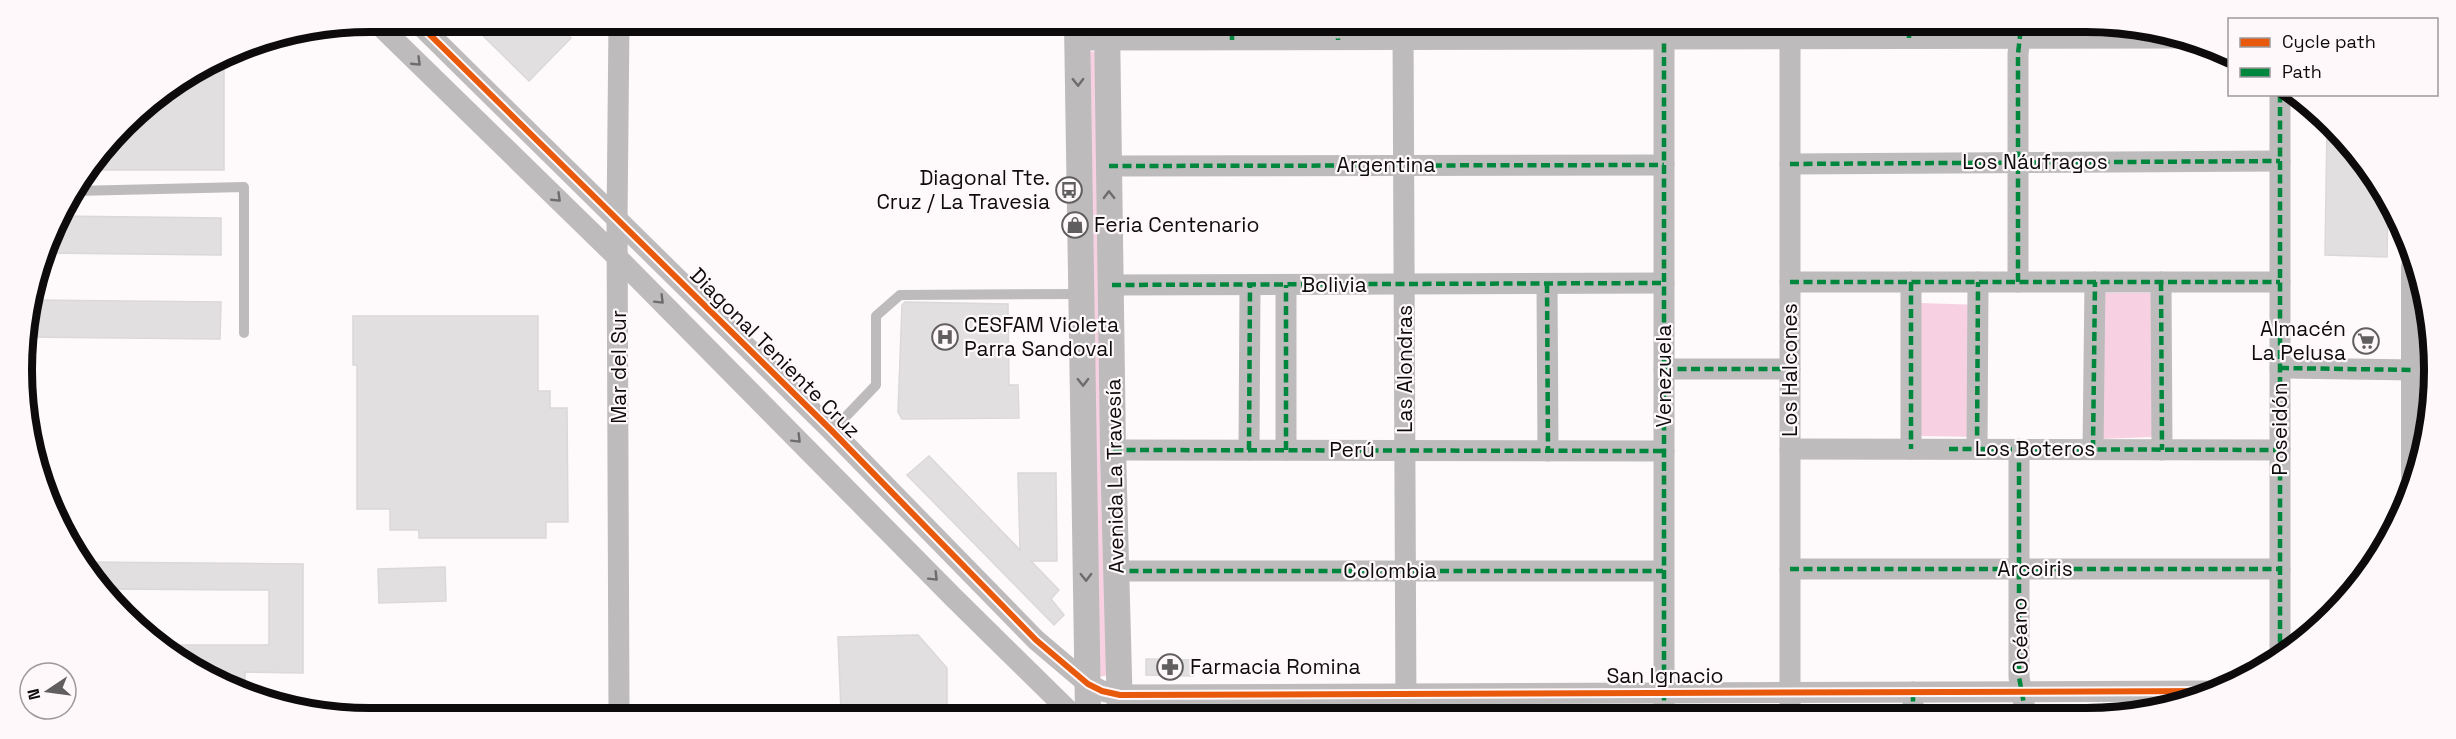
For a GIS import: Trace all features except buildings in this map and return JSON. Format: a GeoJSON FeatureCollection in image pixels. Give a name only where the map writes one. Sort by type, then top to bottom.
{"type":"FeatureCollection","features":[{"type":"Feature","properties":{"kind":"street"},"geometry":{"type":"LineString","coordinates":[[386,32],[619,259],[1066,708]]}},
{"type":"Feature","properties":{"kind":"street","name":"Diagonal Teniente Cruz"},"geometry":{"type":"LineString","coordinates":[[427,32],[832,431],[1036,640],[1088,684],[1120,704]]}},
{"type":"Feature","properties":{"kind":"street","name":"Mar del Sur"},"geometry":{"type":"LineString","coordinates":[[619,32],[617,221],[619,259],[619,708]]}},
{"type":"Feature","properties":{"kind":"street"},"geometry":{"type":"LineString","coordinates":[[1077,32],[1624,32],[1664,39],[1790,33],[2138,35]]}},
{"type":"Feature","properties":{"kind":"street","name":"Avenida La Travesía"},"geometry":{"type":"LineString","coordinates":[[1077,32],[1088,708]]}},
{"type":"Feature","properties":{"kind":"street","name":"Avenida La Travesía"},"geometry":{"type":"LineString","coordinates":[[1108,32],[1113,450],[1120,704]]}},
{"type":"Feature","properties":{"kind":"street","name":"Las Alondras"},"geometry":{"type":"LineString","coordinates":[[1403,32],[1406,704]]}},
{"type":"Feature","properties":{"kind":"street","name":"Los Halcones"},"geometry":{"type":"LineString","coordinates":[[1790,33],[1790,708]]}},
{"type":"Feature","properties":{"kind":"street"},"geometry":{"type":"LineString","coordinates":[[2018,282],[2021,33]]}},
{"type":"Feature","properties":{"kind":"street","name":"Venezuela"},"geometry":{"type":"LineString","coordinates":[[1664,39],[1664,708]]}},
{"type":"Feature","properties":{"kind":"street","name":"Poseidón"},"geometry":{"type":"LineString","coordinates":[[2280,96],[2280,647]]}},
{"type":"Feature","properties":{"kind":"street","name":"Los Náufragos"},"geometry":{"type":"LineString","coordinates":[[1790,164],[2280,161]]}},
{"type":"Feature","properties":{"kind":"street","name":"Argentina"},"geometry":{"type":"LineString","coordinates":[[1108,166],[1664,165]]}},
{"type":"Feature","properties":{"kind":"street"},"geometry":{"type":"LineString","coordinates":[[1790,282],[2280,282]]}},
{"type":"Feature","properties":{"kind":"street"},"geometry":{"type":"LineString","coordinates":[[1911,282],[1911,449]]}},
{"type":"Feature","properties":{"kind":"street"},"geometry":{"type":"LineString","coordinates":[[1977,449],[1978,282]]}},
{"type":"Feature","properties":{"kind":"street"},"geometry":{"type":"LineString","coordinates":[[2093,449],[2095,282]]}},
{"type":"Feature","properties":{"kind":"street"},"geometry":{"type":"LineString","coordinates":[[2161,282],[2162,450]]}},
{"type":"Feature","properties":{"kind":"street","name":"Bolivia"},"geometry":{"type":"LineString","coordinates":[[1112,285],[1664,283]]}},
{"type":"Feature","properties":{"kind":"street"},"geometry":{"type":"LineString","coordinates":[[1547,284],[1548,451]]}},
{"type":"Feature","properties":{"kind":"street"},"geometry":{"type":"LineString","coordinates":[[1249,450],[1250,285]]}},
{"type":"Feature","properties":{"kind":"street"},"geometry":{"type":"LineString","coordinates":[[1286,285],[1286,450]]}},
{"type":"Feature","properties":{"kind":"street"},"geometry":{"type":"LineString","coordinates":[[2414,286],[2414,453]]}},
{"type":"Feature","properties":{"kind":"street"},"geometry":{"type":"LineString","coordinates":[[2280,368],[2414,370]]}},
{"type":"Feature","properties":{"kind":"street"},"geometry":{"type":"LineString","coordinates":[[1664,369],[1790,369]]}},
{"type":"Feature","properties":{"kind":"street","name":"Los Boteros"},"geometry":{"type":"LineString","coordinates":[[1790,449],[2280,450]]}},
{"type":"Feature","properties":{"kind":"street","name":"Océano"},"geometry":{"type":"LineString","coordinates":[[2019,449],[2019,677],[2025,708]]}},
{"type":"Feature","properties":{"kind":"street","name":"Perú"},"geometry":{"type":"LineString","coordinates":[[1113,450],[1664,451]]}},
{"type":"Feature","properties":{"kind":"street","name":"Arcoiris"},"geometry":{"type":"LineString","coordinates":[[1790,569],[2280,569]]}},
{"type":"Feature","properties":{"kind":"street","name":"Colombia"},"geometry":{"type":"LineString","coordinates":[[1116,571],[1664,571]]}},
{"type":"Feature","properties":{"kind":"street","name":"San Ignacio"},"geometry":{"type":"LineString","coordinates":[[1120,704],[1406,704],[1664,693],[1790,692],[2022,692],[2160,699]]}},
{"type":"Feature","properties":{"kind":"street"},"geometry":{"type":"LineString","coordinates":[[1912,692],[1912,708]]}},
{"type":"Feature","properties":{"kind":"lane"},"geometry":{"type":"LineString","coordinates":[[83,191],[244,187],[244,333]]}},
{"type":"Feature","properties":{"kind":"lane"},"geometry":{"type":"LineString","coordinates":[[832,431],[876,385],[876,316],[900,296],[1082,294]]}},
{"type":"Feature","properties":{"kind":"shaded area"},"geometry":{"type":"Polygon","coordinates":[[[1088,51],[1097,52],[1111,675],[1097,677],[1088,51]]]}},
{"type":"Feature","properties":{"kind":"shaded area"},"geometry":{"type":"Polygon","coordinates":[[[2103,293],[2154,293],[2152,437],[2099,439],[2103,293]]]}},
{"type":"Feature","properties":{"kind":"shaded area"},"geometry":{"type":"Polygon","coordinates":[[[1920,303],[1982,305],[1984,437],[1917,436],[1920,303]]]}},
{"type":"Feature","properties":{"kind":"shaded area"},"geometry":{"type":"Polygon","coordinates":[[[2127,705],[2086,708],[2034,707],[2127,705]]]}},
{"type":"Feature","properties":{"kind":"marked path"},"geometry":{"type":"LineString","coordinates":[[1232,32],[1232,40]]}},
{"type":"Feature","properties":{"kind":"marked path"},"geometry":{"type":"LineString","coordinates":[[1338,32],[1338,40]]}},
{"type":"Feature","properties":{"kind":"marked path"},"geometry":{"type":"LineString","coordinates":[[1624,32],[1624,39]]}},
{"type":"Feature","properties":{"kind":"marked path"},"geometry":{"type":"LineString","coordinates":[[1909,32],[1909,38]]}},
{"type":"Feature","properties":{"kind":"marked path"},"geometry":{"type":"LineString","coordinates":[[2018,282],[2018,54],[2020,32]]}},
{"type":"Feature","properties":{"kind":"marked path"},"geometry":{"type":"LineString","coordinates":[[1664,39],[1664,708]]}},
{"type":"Feature","properties":{"kind":"marked path"},"geometry":{"type":"LineString","coordinates":[[2280,96],[2280,647]]}},
{"type":"Feature","properties":{"kind":"marked path"},"geometry":{"type":"LineString","coordinates":[[1790,164],[2280,161]]}},
{"type":"Feature","properties":{"kind":"marked path"},"geometry":{"type":"LineString","coordinates":[[1109,166],[1664,165]]}},
{"type":"Feature","properties":{"kind":"marked path"},"geometry":{"type":"LineString","coordinates":[[1790,282],[2280,282]]}},
{"type":"Feature","properties":{"kind":"marked path"},"geometry":{"type":"LineString","coordinates":[[1911,282],[1911,449]]}},
{"type":"Feature","properties":{"kind":"marked path"},"geometry":{"type":"LineString","coordinates":[[1977,449],[1978,282]]}},
{"type":"Feature","properties":{"kind":"marked path"},"geometry":{"type":"LineString","coordinates":[[2093,449],[2095,282]]}},
{"type":"Feature","properties":{"kind":"marked path"},"geometry":{"type":"LineString","coordinates":[[2161,282],[2162,450]]}},
{"type":"Feature","properties":{"kind":"marked path"},"geometry":{"type":"LineString","coordinates":[[1112,285],[1664,283]]}},
{"type":"Feature","properties":{"kind":"marked path"},"geometry":{"type":"LineString","coordinates":[[1547,284],[1548,451]]}},
{"type":"Feature","properties":{"kind":"marked path"},"geometry":{"type":"LineString","coordinates":[[1249,450],[1250,285]]}},
{"type":"Feature","properties":{"kind":"marked path"},"geometry":{"type":"LineString","coordinates":[[1286,285],[1286,450]]}},
{"type":"Feature","properties":{"kind":"marked path"},"geometry":{"type":"LineString","coordinates":[[2280,368],[2414,370]]}},
{"type":"Feature","properties":{"kind":"marked path"},"geometry":{"type":"LineString","coordinates":[[1664,369],[1790,369]]}},
{"type":"Feature","properties":{"kind":"marked path"},"geometry":{"type":"LineString","coordinates":[[1949,449],[2280,450]]}},
{"type":"Feature","properties":{"kind":"marked path"},"geometry":{"type":"LineString","coordinates":[[2019,449],[2019,677],[2025,708]]}},
{"type":"Feature","properties":{"kind":"marked path"},"geometry":{"type":"LineString","coordinates":[[1113,450],[1664,451]]}},
{"type":"Feature","properties":{"kind":"marked path"},"geometry":{"type":"LineString","coordinates":[[1790,569],[2280,569]]}},
{"type":"Feature","properties":{"kind":"marked path"},"geometry":{"type":"LineString","coordinates":[[1116,571],[1663,571]]}},
{"type":"Feature","properties":{"kind":"marked path"},"geometry":{"type":"LineString","coordinates":[[2160,691],[2160,699]]}},
{"type":"Feature","properties":{"kind":"marked path"},"geometry":{"type":"LineString","coordinates":[[1913,692],[1913,708]]}},
{"type":"Feature","properties":{"kind":"cycle path"},"geometry":{"type":"LineString","coordinates":[[427,32],[832,431],[1036,640],[1088,684],[1102,691],[1120,695],[2191,691]]}},
{"type":"Feature","properties":{"kind":"place","name":"Diagonal Tte. Cruz / La Travesia"},"geometry":{"type":"Point","coordinates":[1069,190]}},
{"type":"Feature","properties":{"kind":"place","name":"Feria Centenario"},"geometry":{"type":"Point","coordinates":[1075,225]}},
{"type":"Feature","properties":{"kind":"place","name":"CESFAM Violeta Parra Sandoval"},"geometry":{"type":"Point","coordinates":[945,337]}},
{"type":"Feature","properties":{"kind":"place","name":"Almacén La Pelusa"},"geometry":{"type":"Point","coordinates":[2366,341]}},
{"type":"Feature","properties":{"kind":"place","name":"Farmacia Romina"},"geometry":{"type":"Point","coordinates":[1170,667]}}]}
